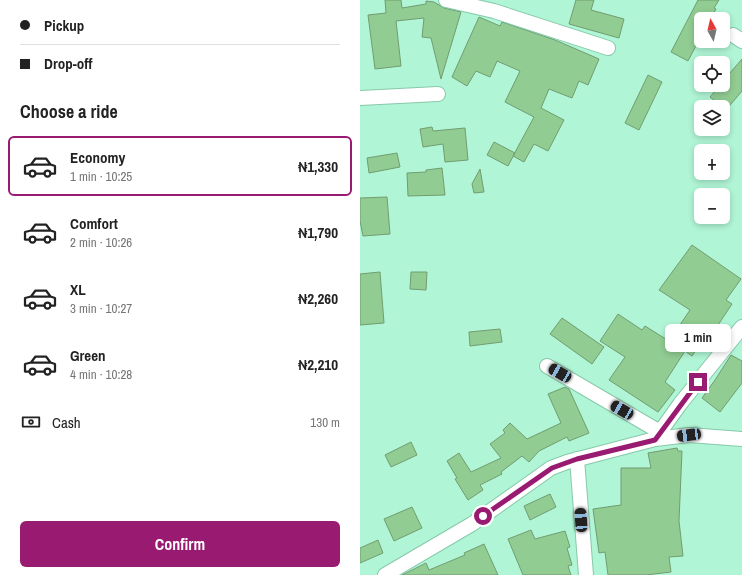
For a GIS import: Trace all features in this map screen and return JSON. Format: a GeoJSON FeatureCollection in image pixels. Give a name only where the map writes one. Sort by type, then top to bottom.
{"type":"FeatureCollection","features":[{"type":"Feature","properties":{"kind":"street"},"geometry":{"type":"LineString","coordinates":[[446,0],[494,11],[608,48]]}},
{"type":"Feature","properties":{"kind":"street"},"geometry":{"type":"LineString","coordinates":[[360,98],[438,94]]}},
{"type":"Feature","properties":{"kind":"street"},"geometry":{"type":"LineString","coordinates":[[657,436],[680,404],[742,327]]}},
{"type":"Feature","properties":{"kind":"street"},"geometry":{"type":"LineString","coordinates":[[547,366],[657,436]]}},
{"type":"Feature","properties":{"kind":"street"},"geometry":{"type":"LineString","coordinates":[[385,575],[472,524],[552,468],[577,459],[657,436],[689,435],[742,439]]}},
{"type":"Feature","properties":{"kind":"street"},"geometry":{"type":"LineString","coordinates":[[577,459],[586,575]]}},
{"type":"Feature","properties":{"kind":"building"},"geometry":{"type":"Polygon","coordinates":[[[385,0],[401,0],[402,8],[426,4],[426,1],[434,2],[444,8],[461,12],[441,79],[431,38],[422,37],[424,18],[396,21],[401,66],[375,69],[368,15],[386,13],[385,0]]]}},
{"type":"Feature","properties":{"kind":"building"},"geometry":{"type":"Polygon","coordinates":[[[576,0],[594,0],[591,10],[624,19],[619,38],[569,24],[576,0]]]}},
{"type":"Feature","properties":{"kind":"building"},"geometry":{"type":"Polygon","coordinates":[[[698,0],[719,0],[714,8],[716,9],[714,12],[694,12],[695,48],[688,61],[671,52],[698,0]]]}},
{"type":"Feature","properties":{"kind":"building"},"geometry":{"type":"Polygon","coordinates":[[[479,17],[500,26],[502,22],[555,40],[599,59],[588,85],[579,81],[572,98],[549,89],[541,108],[564,120],[548,151],[534,144],[524,162],[513,156],[534,117],[505,102],[520,71],[497,61],[490,77],[476,71],[467,86],[452,77],[479,17]]]}},
{"type":"Feature","properties":{"kind":"building"},"geometry":{"type":"Polygon","coordinates":[[[742,59],[742,91],[730,105],[730,100],[714,100],[710,97],[714,92],[730,92],[730,73],[742,59]]]}},
{"type":"Feature","properties":{"kind":"building"},"geometry":{"type":"Polygon","coordinates":[[[648,75],[662,82],[639,130],[625,123],[648,75]]]}},
{"type":"Feature","properties":{"kind":"building"},"geometry":{"type":"Polygon","coordinates":[[[432,127],[433,131],[465,128],[468,160],[445,162],[443,144],[423,147],[420,129],[432,127]]]}},
{"type":"Feature","properties":{"kind":"building"},"geometry":{"type":"Polygon","coordinates":[[[494,142],[515,153],[508,166],[487,155],[494,142]]]}},
{"type":"Feature","properties":{"kind":"building"},"geometry":{"type":"Polygon","coordinates":[[[397,153],[400,167],[369,173],[367,158],[397,153]]]}},
{"type":"Feature","properties":{"kind":"building"},"geometry":{"type":"Polygon","coordinates":[[[442,168],[445,195],[408,196],[407,173],[426,172],[426,170],[442,168]]]}},
{"type":"Feature","properties":{"kind":"building"},"geometry":{"type":"Polygon","coordinates":[[[480,169],[484,192],[474,193],[472,184],[480,169]]]}},
{"type":"Feature","properties":{"kind":"building"},"geometry":{"type":"Polygon","coordinates":[[[387,197],[390,234],[363,236],[360,221],[360,198],[387,197]]]}},
{"type":"Feature","properties":{"kind":"building"},"geometry":{"type":"Polygon","coordinates":[[[692,245],[741,279],[726,300],[732,304],[716,328],[713,326],[692,356],[685,351],[665,382],[675,390],[658,412],[609,380],[625,357],[600,341],[618,314],[642,330],[645,326],[669,341],[690,310],[659,290],[692,245]]]}},
{"type":"Feature","properties":{"kind":"building"},"geometry":{"type":"Polygon","coordinates":[[[380,272],[384,323],[360,325],[360,274],[380,272]]]}},
{"type":"Feature","properties":{"kind":"building"},"geometry":{"type":"Polygon","coordinates":[[[411,272],[427,272],[426,290],[410,289],[411,272]]]}},
{"type":"Feature","properties":{"kind":"building"},"geometry":{"type":"Polygon","coordinates":[[[562,318],[604,347],[592,364],[550,334],[562,318]]]}},
{"type":"Feature","properties":{"kind":"building"},"geometry":{"type":"Polygon","coordinates":[[[500,329],[502,342],[470,346],[469,332],[500,329]]]}},
{"type":"Feature","properties":{"kind":"building"},"geometry":{"type":"Polygon","coordinates":[[[731,355],[742,361],[742,383],[720,412],[702,398],[731,355]]]}},
{"type":"Feature","properties":{"kind":"building"},"geometry":{"type":"Polygon","coordinates":[[[565,387],[569,389],[589,433],[569,441],[567,437],[539,451],[529,462],[522,456],[501,472],[502,474],[480,485],[483,490],[468,500],[455,479],[457,478],[447,461],[459,453],[471,472],[501,458],[490,444],[505,433],[503,430],[510,423],[527,439],[561,423],[548,394],[565,387]]]}},
{"type":"Feature","properties":{"kind":"building"},"geometry":{"type":"Polygon","coordinates":[[[411,442],[417,455],[391,467],[385,455],[411,442]]]}},
{"type":"Feature","properties":{"kind":"building"},"geometry":{"type":"Polygon","coordinates":[[[677,448],[678,451],[682,451],[679,521],[683,556],[669,557],[671,572],[646,575],[608,575],[605,552],[599,553],[593,509],[621,505],[621,468],[651,468],[648,453],[677,448]]]}},
{"type":"Feature","properties":{"kind":"building"},"geometry":{"type":"Polygon","coordinates":[[[550,494],[556,507],[530,520],[524,506],[550,494]]]}},
{"type":"Feature","properties":{"kind":"building"},"geometry":{"type":"Polygon","coordinates":[[[412,507],[422,528],[394,541],[384,519],[412,507]]]}},
{"type":"Feature","properties":{"kind":"building"},"geometry":{"type":"Polygon","coordinates":[[[531,530],[535,539],[565,531],[570,547],[567,548],[572,565],[568,566],[571,575],[523,575],[508,539],[531,530]]]}},
{"type":"Feature","properties":{"kind":"building"},"geometry":{"type":"Polygon","coordinates":[[[378,540],[383,553],[360,563],[360,548],[378,540]]]}},
{"type":"Feature","properties":{"kind":"building"},"geometry":{"type":"Polygon","coordinates":[[[484,544],[498,575],[402,575],[426,563],[429,570],[465,555],[464,553],[484,544]]]}},
{"type":"Feature","properties":{"kind":"route"},"geometry":{"type":"LineString","coordinates":[[483,516],[552,468],[577,459],[655,440],[680,404],[698,382]]}}]}
